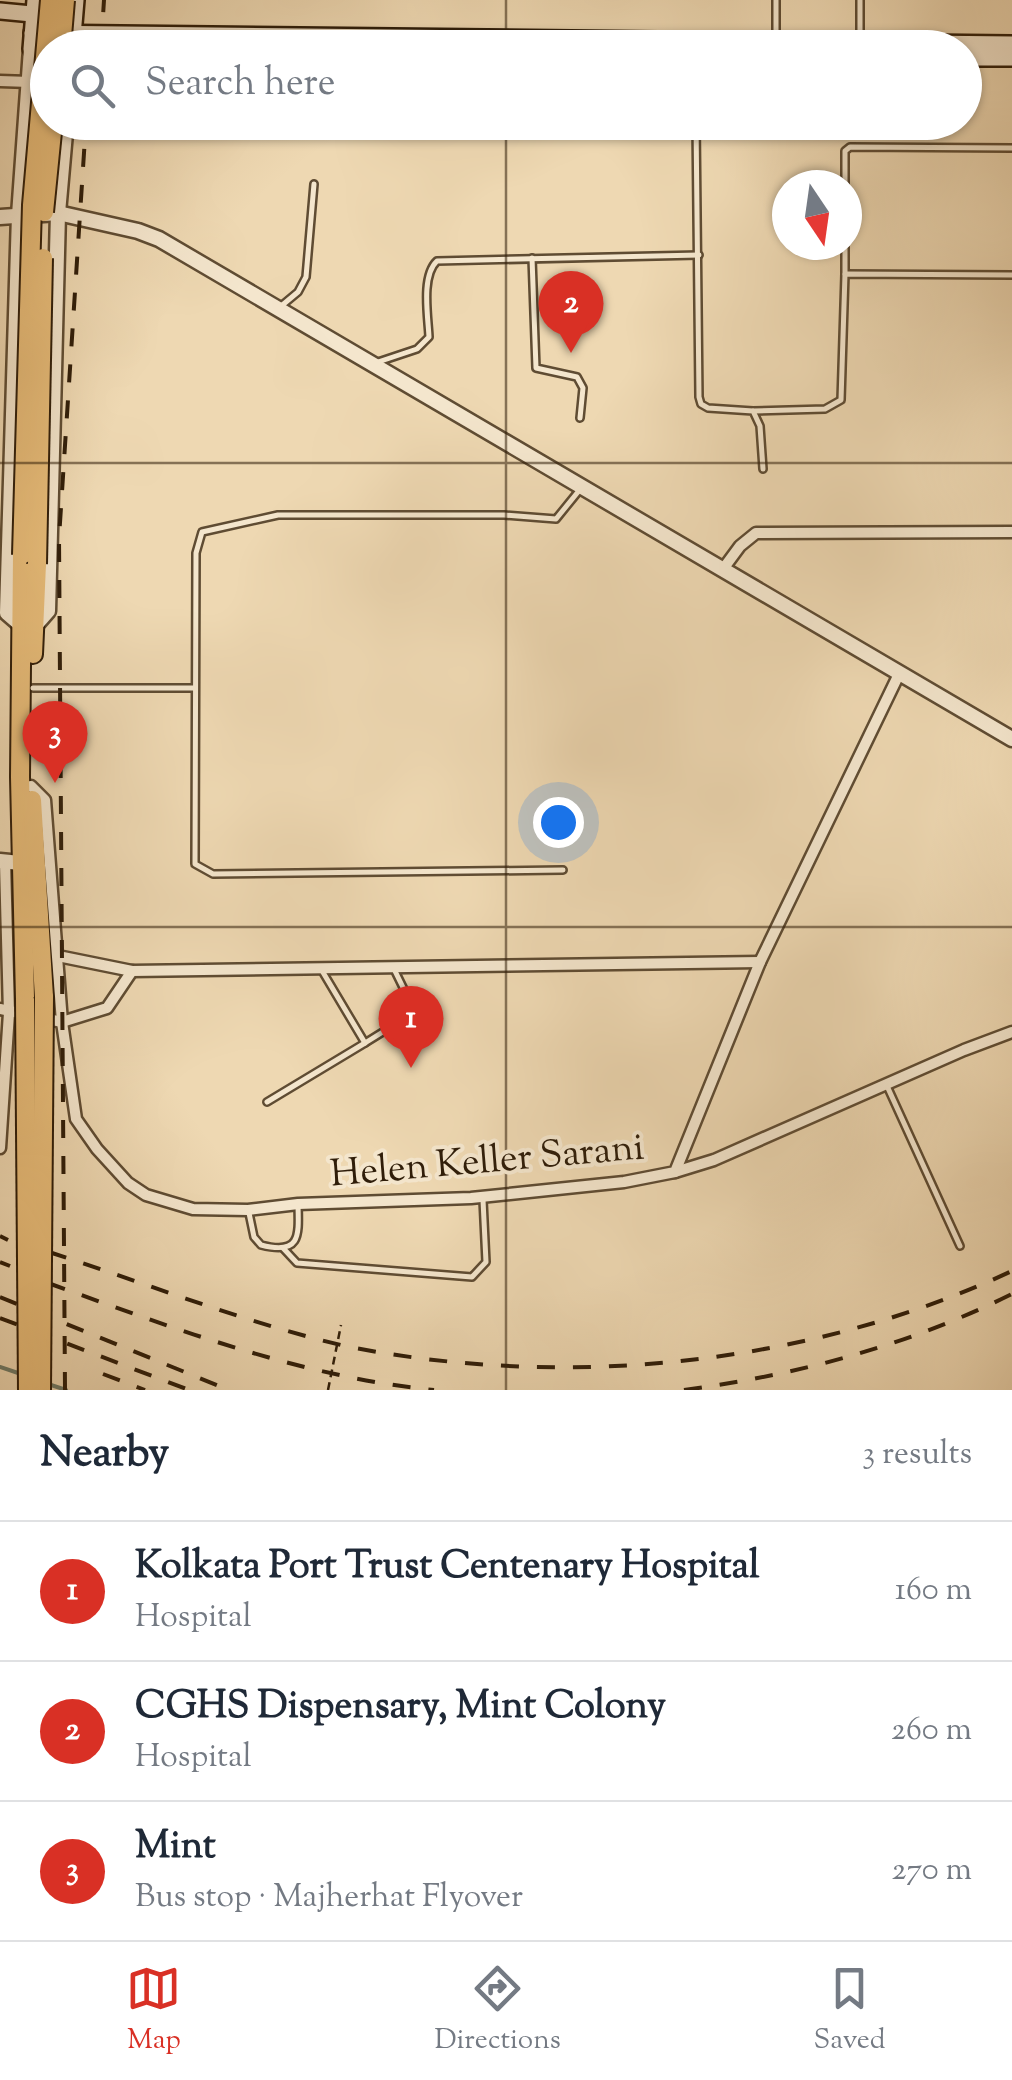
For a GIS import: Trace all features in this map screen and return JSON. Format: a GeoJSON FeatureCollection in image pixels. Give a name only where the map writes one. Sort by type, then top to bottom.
{"type":"FeatureCollection","features":[{"type":"Feature","properties":{"kind":"highway"},"geometry":{"type":"LineString","coordinates":[[33,140],[28,626],[16,863],[34,998],[40,1390]]}},
{"type":"Feature","properties":{"kind":"highway"},"geometry":{"type":"LineString","coordinates":[[29,560],[44,212],[51,140]]}},
{"type":"Feature","properties":{"kind":"highway"},"geometry":{"type":"LineString","coordinates":[[16,863],[31,786],[33,688],[28,626]]}},
{"type":"Feature","properties":{"kind":"highway"},"geometry":{"type":"LineString","coordinates":[[28,1390],[34,998]]}},
{"type":"Feature","properties":{"kind":"main road"},"geometry":{"type":"LineString","coordinates":[[0,11],[36,19],[73,17],[146,30]]}},
{"type":"Feature","properties":{"kind":"main road"},"geometry":{"type":"LineString","coordinates":[[36,19],[73,17]]}},
{"type":"Feature","properties":{"kind":"main road"},"geometry":{"type":"LineString","coordinates":[[982,44],[1012,44]]}},
{"type":"Feature","properties":{"kind":"main road"},"geometry":{"type":"LineString","coordinates":[[982,58],[1012,58]]}},
{"type":"Feature","properties":{"kind":"street"},"geometry":{"type":"LineString","coordinates":[[0,81],[30,82],[19,216],[4,583],[8,613],[28,626],[48,611],[58,213],[64,140]]}},
{"type":"Feature","properties":{"kind":"street"},"geometry":{"type":"LineString","coordinates":[[0,218],[58,213],[159,239],[1012,740]]}},
{"type":"Feature","properties":{"kind":"street"},"geometry":{"type":"LineString","coordinates":[[723,569],[740,546],[756,533],[1012,532]]}},
{"type":"Feature","properties":{"kind":"street","name":"Helen Keller Sarani"},"geometry":{"type":"LineString","coordinates":[[31,786],[45,800],[62,1022],[76,1119],[128,1183],[146,1195],[193,1209],[248,1210],[298,1204],[483,1197],[624,1182],[675,1172],[760,962],[900,672]]}},
{"type":"Feature","properties":{"kind":"street"},"geometry":{"type":"LineString","coordinates":[[0,1148],[4,1011],[16,863]]}},
{"type":"Feature","properties":{"kind":"street"},"geometry":{"type":"LineString","coordinates":[[58,956],[132,970],[760,962]]}},
{"type":"Feature","properties":{"kind":"street"},"geometry":{"type":"LineString","coordinates":[[4,1011],[62,1022],[107,1008],[132,970]]}},
{"type":"Feature","properties":{"kind":"street"},"geometry":{"type":"LineString","coordinates":[[675,1172],[714,1160],[1012,1032]]}},
{"type":"Feature","properties":{"kind":"lane"},"geometry":{"type":"LineString","coordinates":[[776,0],[776,30]]}},
{"type":"Feature","properties":{"kind":"lane"},"geometry":{"type":"LineString","coordinates":[[860,0],[860,30]]}},
{"type":"Feature","properties":{"kind":"lane"},"geometry":{"type":"LineString","coordinates":[[696,140],[701,404],[708,408],[753,411],[826,410],[841,400],[845,260]]}},
{"type":"Feature","properties":{"kind":"lane"},"geometry":{"type":"LineString","coordinates":[[845,170],[845,152],[850,147],[1012,148]]}},
{"type":"Feature","properties":{"kind":"lane"},"geometry":{"type":"LineString","coordinates":[[278,309],[298,292],[306,277],[314,184]]}},
{"type":"Feature","properties":{"kind":"lane"},"geometry":{"type":"LineString","coordinates":[[373,364],[417,349],[429,336],[429,279],[431,267],[437,261],[698,255]]}},
{"type":"Feature","properties":{"kind":"lane"},"geometry":{"type":"LineString","coordinates":[[532,258],[536,368],[577,378],[583,388],[580,418]]}},
{"type":"Feature","properties":{"kind":"lane"},"geometry":{"type":"LineString","coordinates":[[845,274],[1012,275]]}},
{"type":"Feature","properties":{"kind":"lane"},"geometry":{"type":"LineString","coordinates":[[753,411],[760,426],[763,469]]}},
{"type":"Feature","properties":{"kind":"lane"},"geometry":{"type":"LineString","coordinates":[[563,870],[213,874],[195,864],[192,856],[196,553],[202,532],[278,515],[504,515],[556,519],[582,487]]}},
{"type":"Feature","properties":{"kind":"lane"},"geometry":{"type":"LineString","coordinates":[[33,688],[194,688]]}},
{"type":"Feature","properties":{"kind":"lane"},"geometry":{"type":"LineString","coordinates":[[266,1102],[416,1012],[393,966]]}},
{"type":"Feature","properties":{"kind":"lane"},"geometry":{"type":"LineString","coordinates":[[321,968],[365,1043]]}},
{"type":"Feature","properties":{"kind":"lane"},"geometry":{"type":"LineString","coordinates":[[887,1086],[960,1246]]}},
{"type":"Feature","properties":{"kind":"lane"},"geometry":{"type":"LineString","coordinates":[[283,1248],[296,1263],[472,1276],[486,1262],[483,1197]]}},
{"type":"Feature","properties":{"kind":"lane"},"geometry":{"type":"LineString","coordinates":[[248,1210],[254,1237],[261,1245],[283,1248],[299,1235],[298,1204]]}},
{"type":"Feature","properties":{"kind":"path"},"geometry":{"type":"LineString","coordinates":[[328,1390],[341,1325]]}},
{"type":"Feature","properties":{"kind":"waterway"},"geometry":{"type":"LineString","coordinates":[[0,1367],[24,1375]]}},
{"type":"Feature","properties":{"kind":"waterway"},"geometry":{"type":"LineString","coordinates":[[48,1384],[66,1390]]}},
{"type":"Feature","properties":{"kind":"railway"},"geometry":{"type":"LineString","coordinates":[[102,30],[104,0]]}},
{"type":"Feature","properties":{"kind":"railway"},"geometry":{"type":"LineString","coordinates":[[65,1390],[59,538],[85,140]]}},
{"type":"Feature","properties":{"kind":"railway"},"geometry":{"type":"LineString","coordinates":[[0,1236],[8,1240]]}},
{"type":"Feature","properties":{"kind":"railway"},"geometry":{"type":"LineString","coordinates":[[49,1252],[233,1314],[345,1346],[428,1359],[513,1366],[599,1367],[684,1361],[769,1348],[853,1329],[934,1303],[1012,1271]]}},
{"type":"Feature","properties":{"kind":"railway"},"geometry":{"type":"LineString","coordinates":[[0,1262],[10,1266]]}},
{"type":"Feature","properties":{"kind":"railway"},"geometry":{"type":"LineString","coordinates":[[48,1283],[286,1362],[384,1384],[434,1390]]}},
{"type":"Feature","properties":{"kind":"railway"},"geometry":{"type":"LineString","coordinates":[[684,1390],[769,1376],[852,1356],[933,1328],[1012,1294]]}},
{"type":"Feature","properties":{"kind":"railway"},"geometry":{"type":"LineString","coordinates":[[0,1297],[229,1390]]}},
{"type":"Feature","properties":{"kind":"railway"},"geometry":{"type":"LineString","coordinates":[[0,1318],[189,1390]]}},
{"type":"Feature","properties":{"kind":"railway"},"geometry":{"type":"LineString","coordinates":[[103,1374],[145,1390]]}},
{"type":"Feature","properties":{"kind":"place","name":"CGHS Dispensary, Mint Colony"},"geometry":{"type":"Point","coordinates":[571,353]}},
{"type":"Feature","properties":{"kind":"place","name":"Mint"},"geometry":{"type":"Point","coordinates":[55,783]}},
{"type":"Feature","properties":{"kind":"place","name":"Kolkata Port Trust Centenary Hospital"},"geometry":{"type":"Point","coordinates":[411,1068]}}]}
